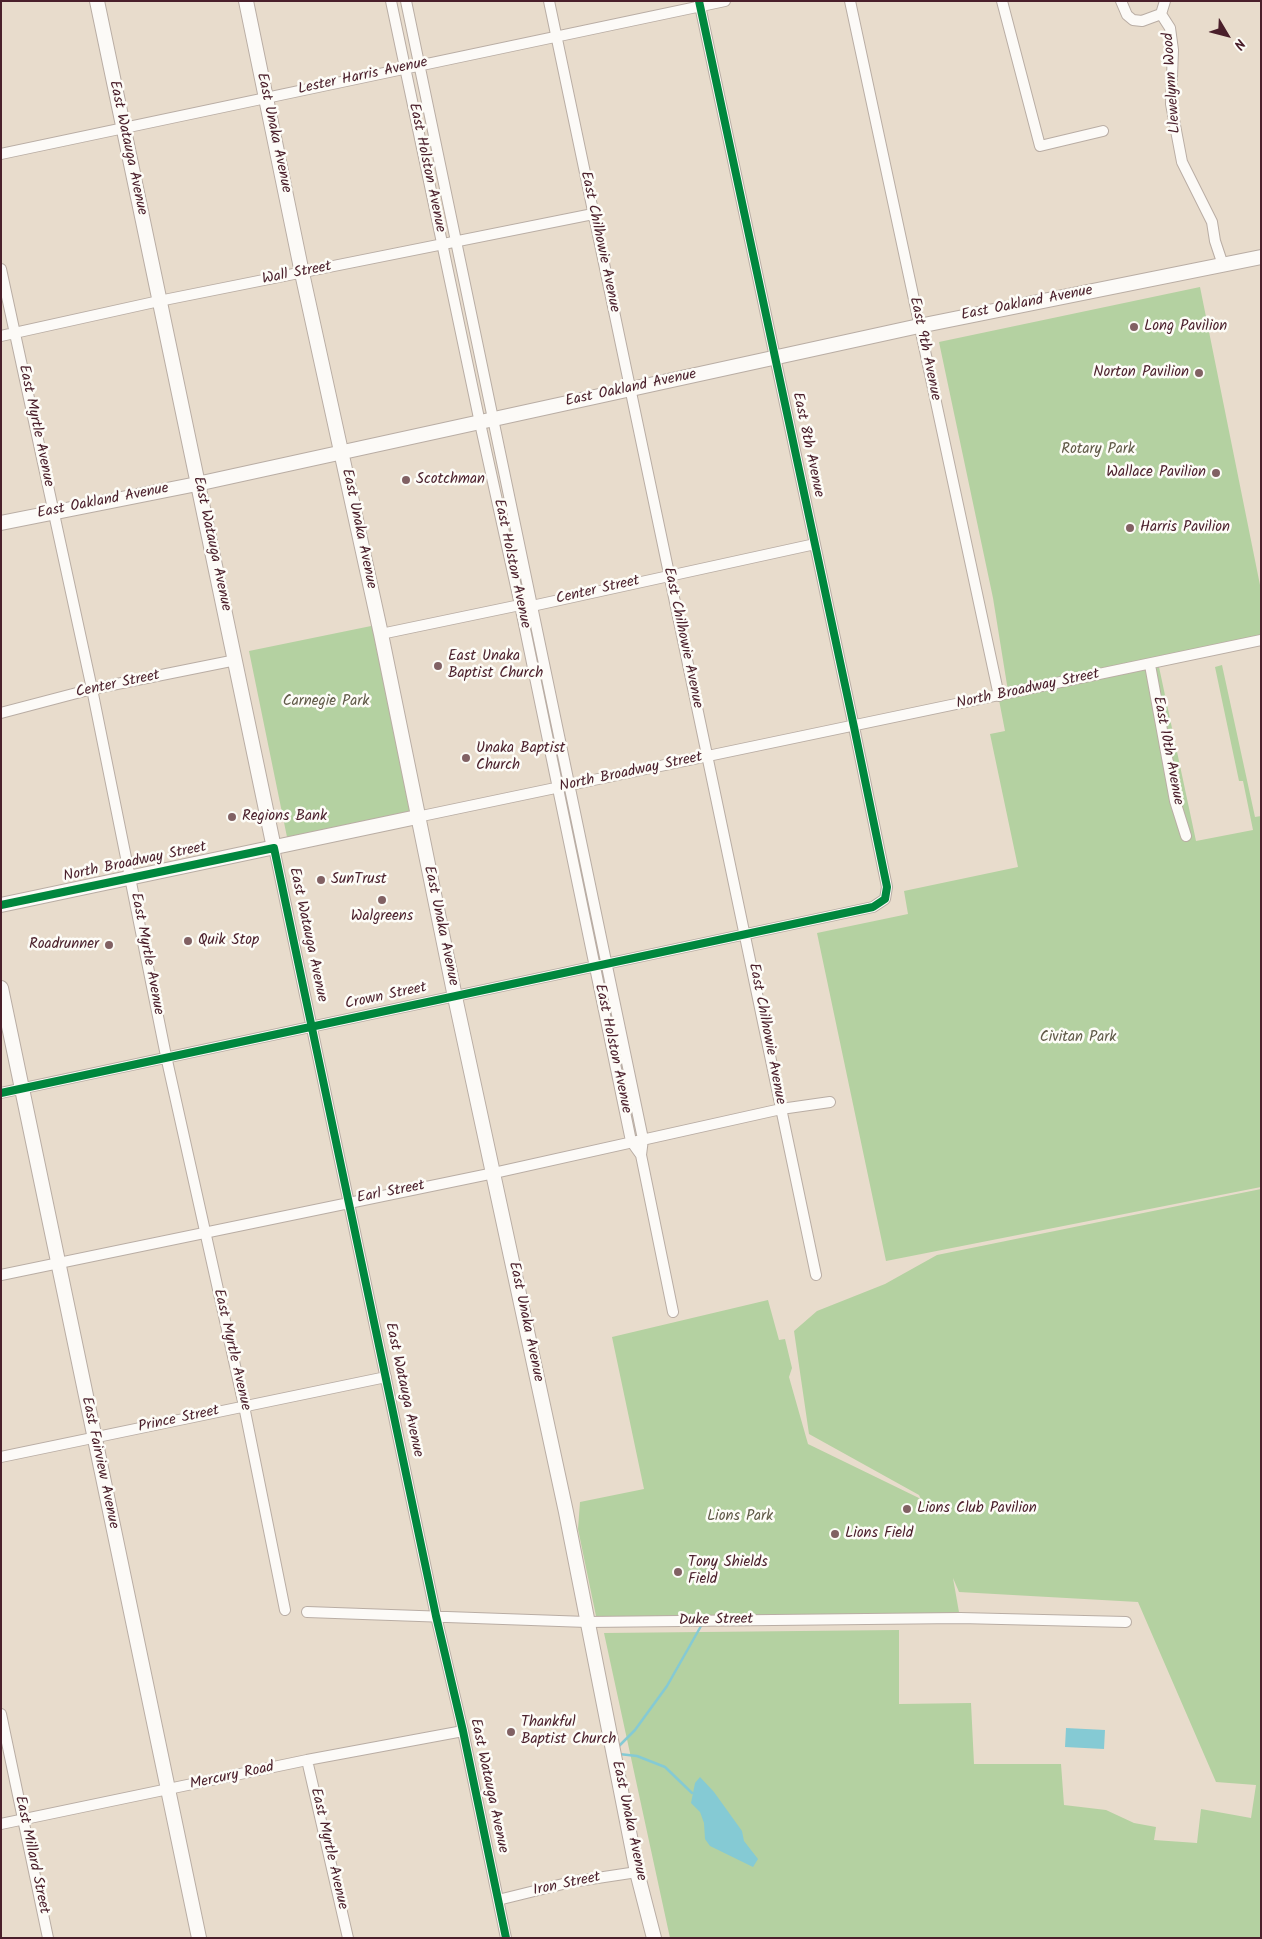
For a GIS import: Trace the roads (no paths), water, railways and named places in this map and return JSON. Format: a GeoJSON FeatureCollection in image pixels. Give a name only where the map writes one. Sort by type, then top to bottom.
{"type":"FeatureCollection","features":[{"type":"Feature","properties":{"kind":"main road","name":"East Watauga Avenue"},"geometry":{"type":"LineString","coordinates":[[97,1],[122,129],[236,660],[274,848]]}},
{"type":"Feature","properties":{"kind":"main road","name":"East Unaka Avenue"},"geometry":{"type":"LineString","coordinates":[[246,1],[302,273],[382,634],[417,817],[588,1622],[637,1872],[654,1938]]}},
{"type":"Feature","properties":{"kind":"main road","name":"East Oakland Avenue"},"geometry":{"type":"LineString","coordinates":[[1,523],[53,511],[197,484],[341,451],[486,422],[629,388],[919,326],[1261,257]]}},
{"type":"Feature","properties":{"kind":"main road","name":"North Broadway Street"},"geometry":{"type":"LineString","coordinates":[[1,905],[417,817]]}},
{"type":"Feature","properties":{"kind":"main road","name":"East Fairview Avenue"},"geometry":{"type":"LineString","coordinates":[[1,988],[199,1938]]}},
{"type":"Feature","properties":{"kind":"street","name":"East Holston Avenue"},"geometry":{"type":"LineString","coordinates":[[391,1],[442,244],[532,606],[643,1139],[641,1155],[673,1312]]}},
{"type":"Feature","properties":{"kind":"street","name":"East Holston Avenue"},"geometry":{"type":"LineString","coordinates":[[406,1],[456,240],[486,422],[520,605],[631,1141],[641,1155]]}},
{"type":"Feature","properties":{"kind":"street","name":"East Chilhowie Avenue"},"geometry":{"type":"LineString","coordinates":[[549,1],[816,1275]]}},
{"type":"Feature","properties":{"kind":"street","name":"Lester Harris Avenue"},"geometry":{"type":"LineString","coordinates":[[1,154],[418,65],[557,38],[699,4],[724,1]]}},
{"type":"Feature","properties":{"kind":"street","name":"East 9th Avenue"},"geometry":{"type":"LineString","coordinates":[[850,1],[999,696]]}},
{"type":"Feature","properties":{"kind":"street"},"geometry":{"type":"LineString","coordinates":[[1002,1],[1040,146],[1103,131]]}},
{"type":"Feature","properties":{"kind":"street","name":"Llewelynn Wood"},"geometry":{"type":"LineString","coordinates":[[1121,1],[1127,16],[1133,20],[1142,21],[1161,14],[1166,1]]}},
{"type":"Feature","properties":{"kind":"street","name":"East 8th Avenue"},"geometry":{"type":"LineString","coordinates":[[699,4],[854,727],[887,894]]}},
{"type":"Feature","properties":{"kind":"street","name":"Llewelynn Wood"},"geometry":{"type":"LineString","coordinates":[[1161,14],[1170,28],[1173,66],[1171,104],[1182,162],[1212,222],[1215,241],[1223,265]]}},
{"type":"Feature","properties":{"kind":"street","name":"Wall Street"},"geometry":{"type":"LineString","coordinates":[[1,336],[159,301],[593,214]]}},
{"type":"Feature","properties":{"kind":"street","name":"East Myrtle Avenue"},"geometry":{"type":"LineString","coordinates":[[1,269],[92,689],[166,1056],[244,1406],[285,1610]]}},
{"type":"Feature","properties":{"kind":"street","name":"Center Street"},"geometry":{"type":"LineString","coordinates":[[382,634],[520,605],[532,606],[815,544]]}},
{"type":"Feature","properties":{"kind":"street","name":"North Broadway Street"},"geometry":{"type":"LineString","coordinates":[[417,817],[1150,665],[1261,640]]}},
{"type":"Feature","properties":{"kind":"street","name":"Center Street"},"geometry":{"type":"LineString","coordinates":[[1,713],[92,689],[236,660]]}},
{"type":"Feature","properties":{"kind":"street","name":"East 10th Avenue"},"geometry":{"type":"LineString","coordinates":[[1150,665],[1175,801],[1186,836]]}},
{"type":"Feature","properties":{"kind":"street","name":"East Watauga Avenue"},"geometry":{"type":"LineString","coordinates":[[274,848],[506,1938]]}},
{"type":"Feature","properties":{"kind":"street","name":"Crown Street"},"geometry":{"type":"LineString","coordinates":[[1,1093],[166,1056],[606,965],[873,907],[880,903],[887,894]]}},
{"type":"Feature","properties":{"kind":"street","name":"Earl Street"},"geometry":{"type":"LineString","coordinates":[[1,1275],[349,1201],[494,1173],[781,1109],[830,1102]]}},
{"type":"Feature","properties":{"kind":"street","name":"Prince Street"},"geometry":{"type":"LineString","coordinates":[[1,1457],[386,1377]]}},
{"type":"Feature","properties":{"kind":"street","name":"Duke Street"},"geometry":{"type":"LineString","coordinates":[[307,1612],[588,1622],[960,1618],[1126,1622]]}},
{"type":"Feature","properties":{"kind":"street","name":"East Millard Street"},"geometry":{"type":"LineString","coordinates":[[1,1714],[48,1938]]}},
{"type":"Feature","properties":{"kind":"street","name":"Mercury Road"},"geometry":{"type":"LineString","coordinates":[[1,1824],[168,1791],[307,1760],[463,1731]]}},
{"type":"Feature","properties":{"kind":"street","name":"East Myrtle Avenue"},"geometry":{"type":"LineString","coordinates":[[307,1760],[347,1938]]}},
{"type":"Feature","properties":{"kind":"street","name":"Iron Street"},"geometry":{"type":"LineString","coordinates":[[498,1900],[571,1882],[637,1872]]}},
{"type":"Feature","properties":{"kind":"water"},"geometry":{"type":"Polygon","coordinates":[[[1066,1728],[1105,1730],[1104,1749],[1065,1747],[1066,1728]]]}},
{"type":"Feature","properties":{"kind":"water"},"geometry":{"type":"Polygon","coordinates":[[[700,1777],[714,1792],[742,1831],[744,1841],[758,1859],[753,1867],[710,1846],[705,1839],[704,1823],[700,1812],[691,1803],[695,1783],[700,1777]]]}},
{"type":"Feature","properties":{"kind":"waterway"},"geometry":{"type":"LineString","coordinates":[[617,1748],[635,1730],[667,1686],[701,1626]]}},
{"type":"Feature","properties":{"kind":"waterway"},"geometry":{"type":"LineString","coordinates":[[619,1754],[637,1756],[665,1767],[692,1793]]}},
{"type":"Feature","properties":{"kind":"place","name":"Long Pavilion"},"geometry":{"type":"Point","coordinates":[1134,327]}},
{"type":"Feature","properties":{"kind":"place","name":"Norton Pavilion"},"geometry":{"type":"Point","coordinates":[1199,373]}},
{"type":"Feature","properties":{"kind":"place","name":"Wallace Pavilion"},"geometry":{"type":"Point","coordinates":[1216,473]}},
{"type":"Feature","properties":{"kind":"place","name":"Scotchman"},"geometry":{"type":"Point","coordinates":[406,480]}},
{"type":"Feature","properties":{"kind":"place","name":"Harris Pavilion"},"geometry":{"type":"Point","coordinates":[1130,528]}},
{"type":"Feature","properties":{"kind":"place","name":"East Unaka Baptist Church"},"geometry":{"type":"Point","coordinates":[438,666]}},
{"type":"Feature","properties":{"kind":"place","name":"Unaka Baptist Church"},"geometry":{"type":"Point","coordinates":[466,758]}},
{"type":"Feature","properties":{"kind":"place","name":"Regions Bank"},"geometry":{"type":"Point","coordinates":[232,817]}},
{"type":"Feature","properties":{"kind":"place","name":"SunTrust"},"geometry":{"type":"Point","coordinates":[321,880]}},
{"type":"Feature","properties":{"kind":"place","name":"Walgreens"},"geometry":{"type":"Point","coordinates":[382,900]}},
{"type":"Feature","properties":{"kind":"place","name":"Quik Stop"},"geometry":{"type":"Point","coordinates":[188,941]}},
{"type":"Feature","properties":{"kind":"place","name":"Roadrunner"},"geometry":{"type":"Point","coordinates":[109,945]}},
{"type":"Feature","properties":{"kind":"place","name":"Lions Club Pavilion"},"geometry":{"type":"Point","coordinates":[907,1509]}},
{"type":"Feature","properties":{"kind":"place","name":"Lions Field"},"geometry":{"type":"Point","coordinates":[835,1534]}},
{"type":"Feature","properties":{"kind":"place","name":"Tony Shields Field"},"geometry":{"type":"Point","coordinates":[678,1572]}},
{"type":"Feature","properties":{"kind":"place","name":"Thankful Baptist Church"},"geometry":{"type":"Point","coordinates":[511,1732]}},
{"type":"Feature","properties":{"kind":"park label","name":"Rotary Park"},"geometry":{"type":"Point","coordinates":[1098,450]}},
{"type":"Feature","properties":{"kind":"park label","name":"Carnegie Park"},"geometry":{"type":"Point","coordinates":[326,702]}},
{"type":"Feature","properties":{"kind":"park label","name":"Civitan Park"},"geometry":{"type":"Point","coordinates":[1078,1038]}},
{"type":"Feature","properties":{"kind":"park label","name":"Lions Park"},"geometry":{"type":"Point","coordinates":[740,1517]}}]}
